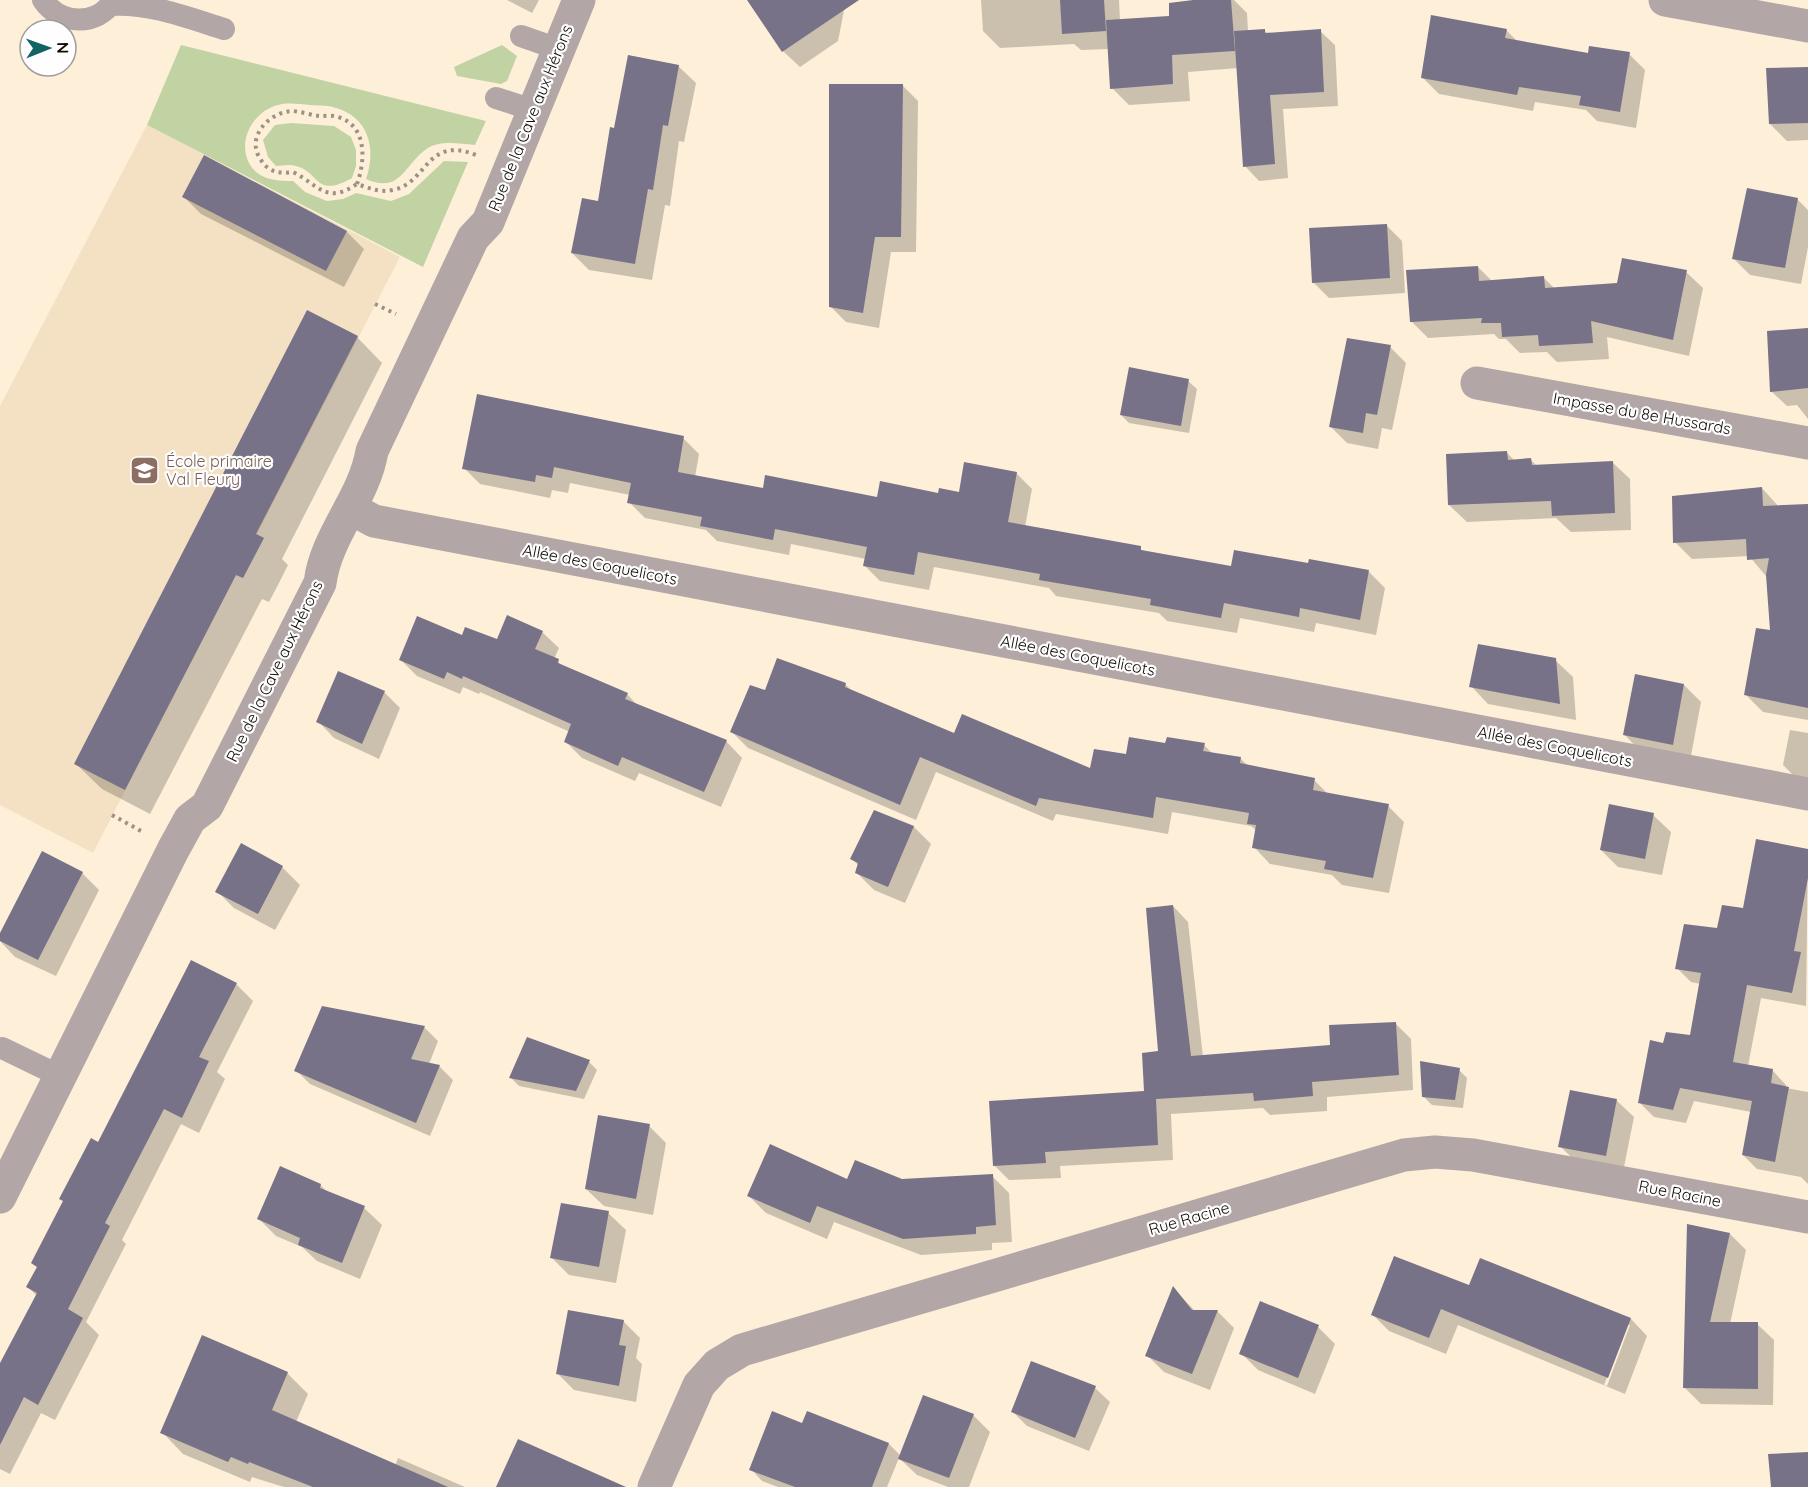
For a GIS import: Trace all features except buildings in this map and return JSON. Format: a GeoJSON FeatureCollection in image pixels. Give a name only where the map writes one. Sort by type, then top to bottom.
{"type":"FeatureCollection","features":[{"type":"Feature","properties":{"kind":"street","name":"Rue de la Cave aux Hérons"},"geometry":{"type":"LineString","coordinates":[[0,1197],[62,1077],[173,850],[190,819],[207,807],[320,583],[323,560],[368,474],[372,452],[473,238],[488,222],[579,0]]}},
{"type":"Feature","properties":{"kind":"street"},"geometry":{"type":"LineString","coordinates":[[1665,0],[1808,26]]}},
{"type":"Feature","properties":{"kind":"street","name":"Impasse du 8e Hussards"},"geometry":{"type":"LineString","coordinates":[[1477,383],[1808,443]]}},
{"type":"Feature","properties":{"kind":"street","name":"Allée des Coquelicots"},"geometry":{"type":"LineString","coordinates":[[350,508],[374,521],[1808,794]]}},
{"type":"Feature","properties":{"kind":"street","name":"Rue Racine"},"geometry":{"type":"LineString","coordinates":[[654,1487],[699,1385],[717,1365],[742,1350],[1404,1155],[1435,1152],[1473,1155],[1808,1217]]}},
{"type":"Feature","properties":{"kind":"lane"},"geometry":{"type":"LineString","coordinates":[[43,0],[58,15],[72,20],[86,20],[99,15],[112,2],[161,9],[224,29]]}},
{"type":"Feature","properties":{"kind":"lane"},"geometry":{"type":"LineString","coordinates":[[521,36],[558,49]]}},
{"type":"Feature","properties":{"kind":"lane"},"geometry":{"type":"LineString","coordinates":[[496,98],[533,110]]}},
{"type":"Feature","properties":{"kind":"lane"},"geometry":{"type":"LineString","coordinates":[[2,1048],[62,1077]]}},
{"type":"Feature","properties":{"kind":"path"},"geometry":{"type":"LineString","coordinates":[[292,111],[338,117],[357,131],[361,142],[363,167],[357,184],[347,191],[334,194],[322,192],[293,172],[283,174],[272,171],[258,157],[257,134],[265,123],[275,116],[292,111]]}},
{"type":"Feature","properties":{"kind":"path"},"geometry":{"type":"LineString","coordinates":[[357,184],[377,191],[394,190],[412,179],[431,158],[444,151],[471,153],[482,157]]}},
{"type":"Feature","properties":{"kind":"path"},"geometry":{"type":"LineString","coordinates":[[112,815],[142,832]]}},
{"type":"Feature","properties":{"kind":"shaded area","name":"École primaire Val Fleury"},"geometry":{"type":"Polygon","coordinates":[[[147,125],[400,257],[257,534],[264,538],[243,578],[236,575],[93,853],[0,805],[0,406],[147,125]]]}},
{"type":"Feature","properties":{"kind":"green space"},"geometry":{"type":"Polygon","coordinates":[[[181,45],[486,121],[475,145],[451,143],[428,148],[401,175],[388,183],[366,179],[370,156],[367,134],[362,125],[345,111],[328,106],[282,104],[262,113],[250,128],[245,145],[246,154],[249,163],[257,173],[274,180],[293,181],[305,192],[327,201],[343,199],[356,193],[391,201],[409,194],[444,161],[468,162],[423,267],[147,125],[181,45]]]}},
{"type":"Feature","properties":{"kind":"green space"},"geometry":{"type":"Polygon","coordinates":[[[502,45],[517,56],[507,81],[501,84],[457,76],[454,67],[502,45]]]}},
{"type":"Feature","properties":{"kind":"green space"},"geometry":{"type":"Polygon","coordinates":[[[291,123],[334,126],[351,137],[356,150],[356,166],[352,178],[340,184],[324,185],[304,169],[289,165],[276,166],[268,157],[263,140],[275,125],[291,123]]]}},
{"type":"Feature","properties":{"kind":"place","name":"École primaire Val Fleury"},"geometry":{"type":"Point","coordinates":[145,470]}}]}
